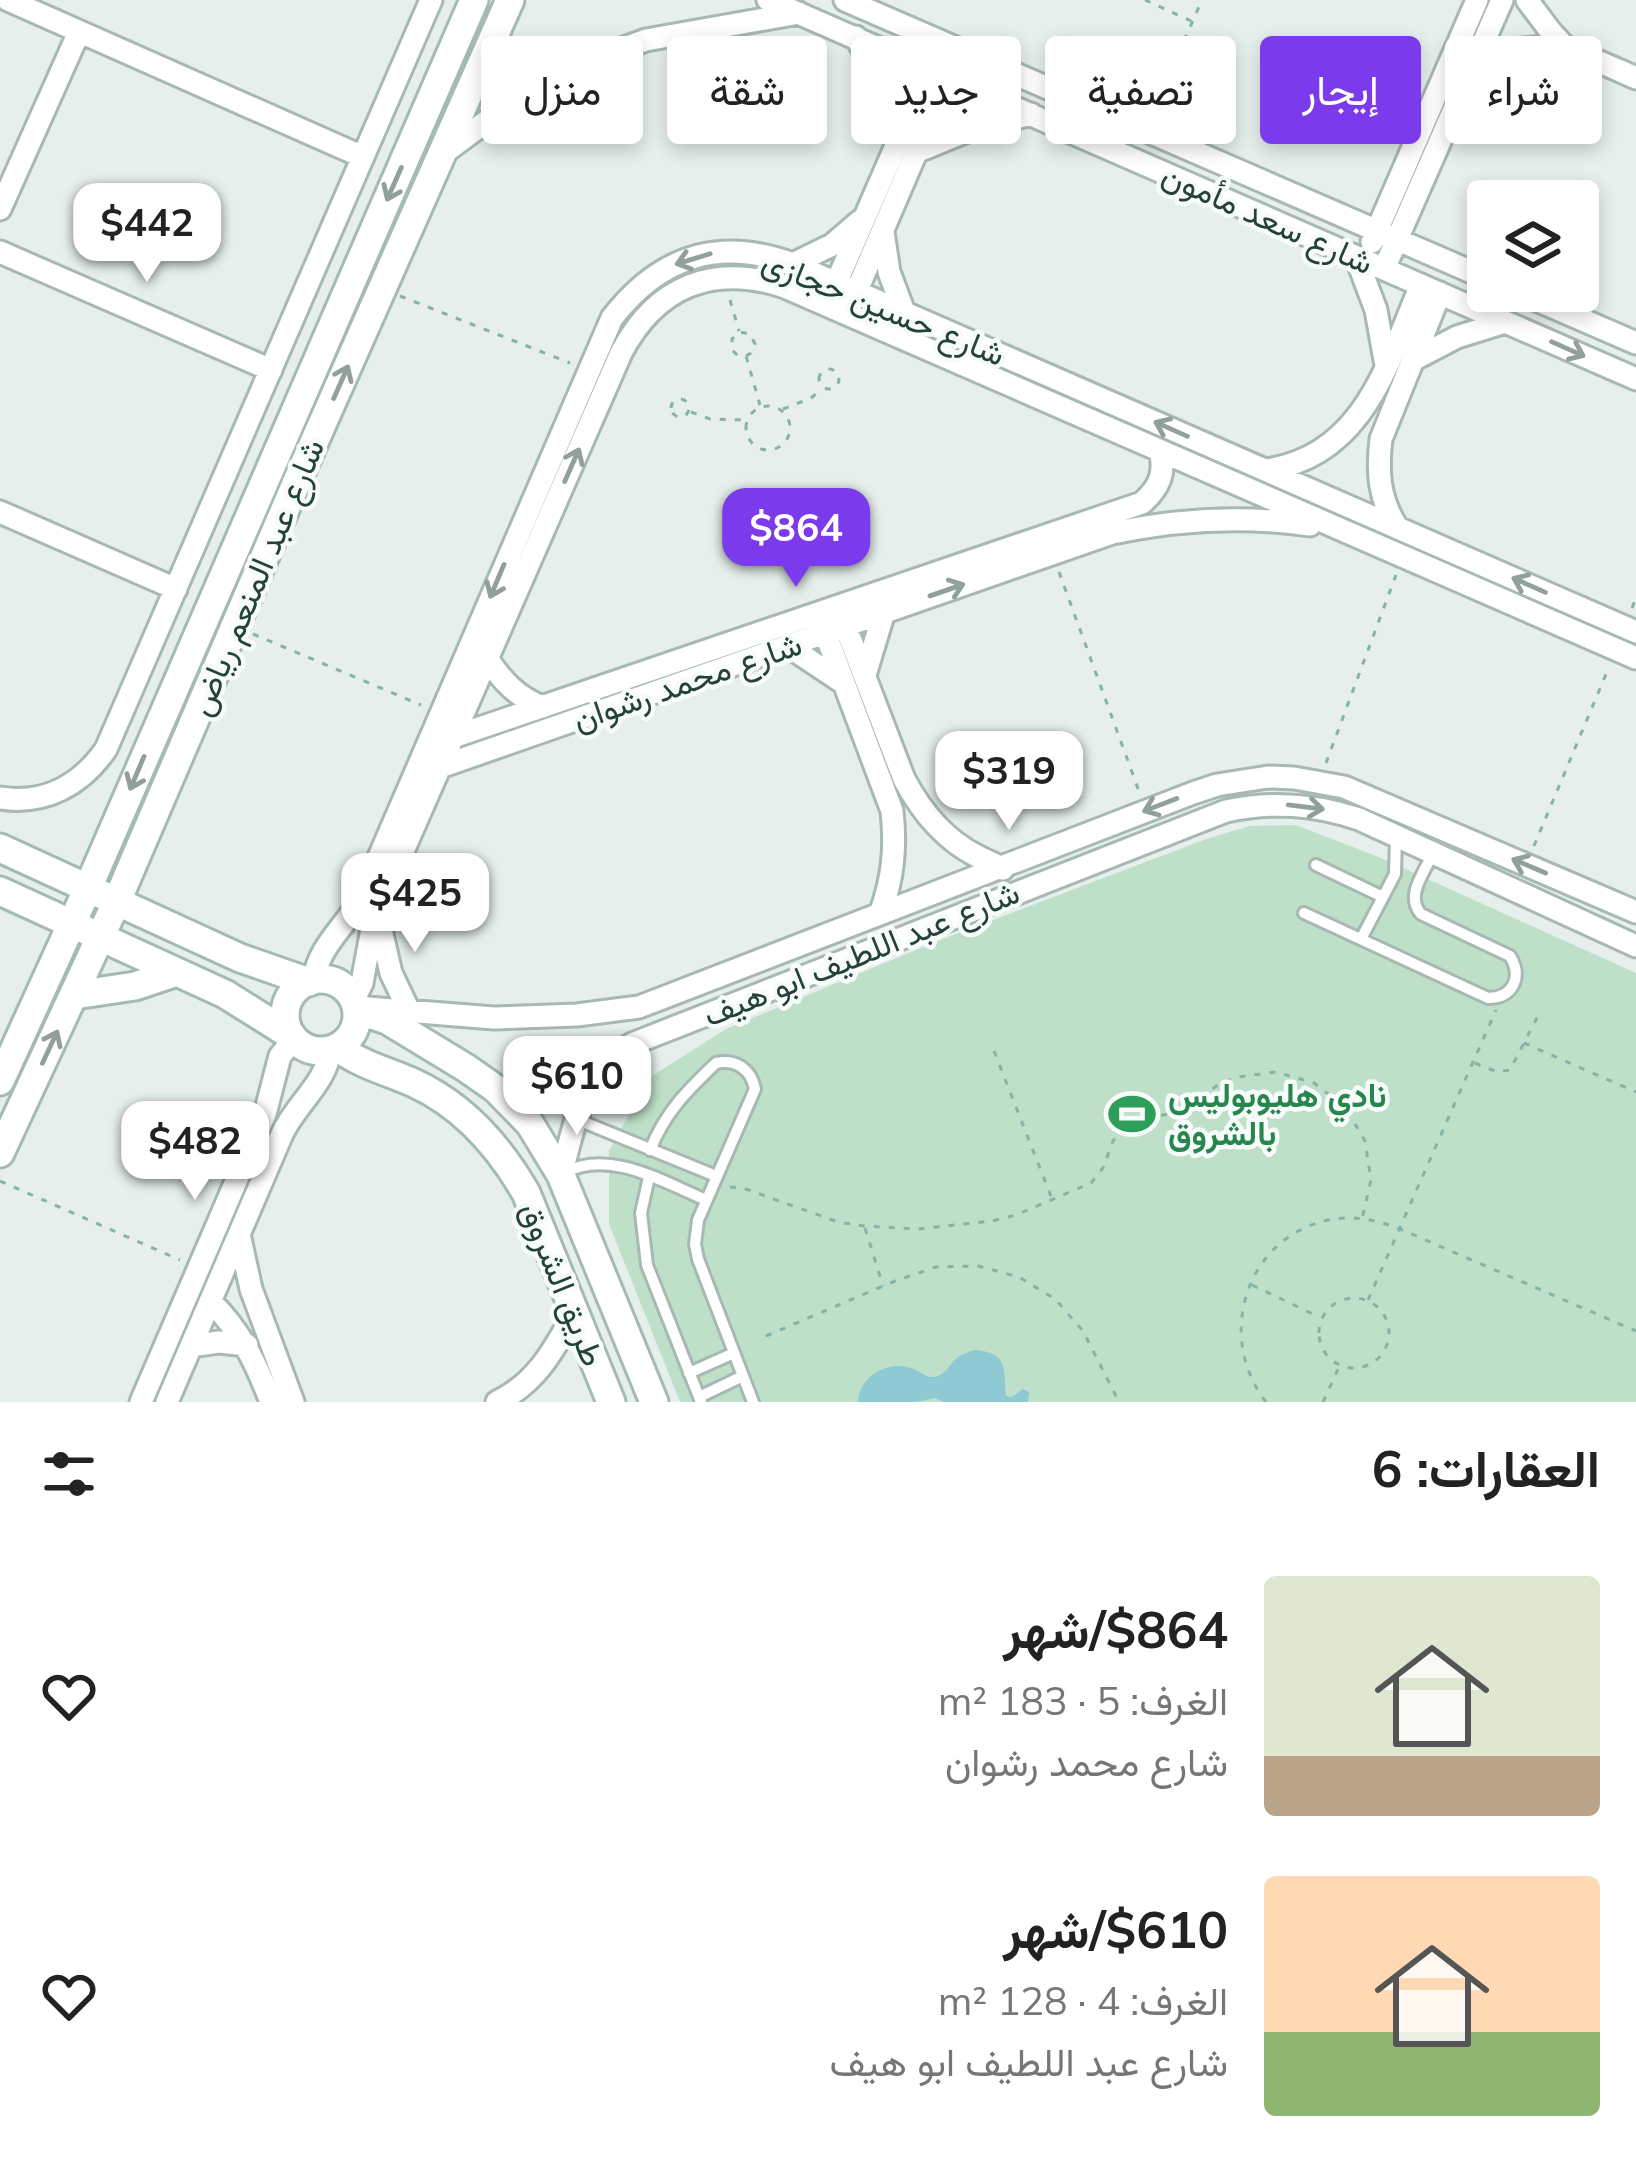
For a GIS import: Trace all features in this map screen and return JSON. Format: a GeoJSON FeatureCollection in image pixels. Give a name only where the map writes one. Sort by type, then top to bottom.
{"type":"FeatureCollection","features":[{"type":"Feature","properties":{"kind":"street"},"geometry":{"type":"LineString","coordinates":[[8,0],[364,157]]}},
{"type":"Feature","properties":{"kind":"street"},"geometry":{"type":"LineString","coordinates":[[0,798],[47,796],[81,778],[106,748],[431,0]]}},
{"type":"Feature","properties":{"kind":"street","name":"شارع عبد المنعم رياض"},"geometry":{"type":"LineString","coordinates":[[0,1081],[9,1037],[88,888],[475,0]]}},
{"type":"Feature","properties":{"kind":"street","name":"شارع عبد المنعم رياض"},"geometry":{"type":"LineString","coordinates":[[0,1153],[117,901],[510,0]]}},
{"type":"Feature","properties":{"kind":"street","name":"شارع سعد مأمون"},"geometry":{"type":"LineString","coordinates":[[769,0],[854,36]]}},
{"type":"Feature","properties":{"kind":"street","name":"شارع سعد مأمون"},"geometry":{"type":"LineString","coordinates":[[845,0],[1467,270]]}},
{"type":"Feature","properties":{"kind":"street"},"geometry":{"type":"LineString","coordinates":[[1387,235],[1477,0]]}},
{"type":"Feature","properties":{"kind":"street"},"geometry":{"type":"LineString","coordinates":[[1486,36],[1502,0]]}},
{"type":"Feature","properties":{"kind":"street"},"geometry":{"type":"LineString","coordinates":[[1527,0],[1555,36]]}},
{"type":"Feature","properties":{"kind":"street"},"geometry":{"type":"LineString","coordinates":[[440,156],[518,98],[586,62],[646,40],[799,14]]}},
{"type":"Feature","properties":{"kind":"street"},"geometry":{"type":"LineString","coordinates":[[0,209],[79,32]]}},
{"type":"Feature","properties":{"kind":"street"},"geometry":{"type":"LineString","coordinates":[[1602,63],[1636,78]]}},
{"type":"Feature","properties":{"kind":"street","name":"شارع سعد مأمون"},"geometry":{"type":"LineString","coordinates":[[1021,111],[1636,379]]}},
{"type":"Feature","properties":{"kind":"street"},"geometry":{"type":"LineString","coordinates":[[907,147],[1031,115]]}},
{"type":"Feature","properties":{"kind":"street"},"geometry":{"type":"LineString","coordinates":[[1386,366],[1368,262],[1387,235],[1445,121]]}},
{"type":"Feature","properties":{"kind":"street"},"geometry":{"type":"LineString","coordinates":[[837,310],[908,144]]}},
{"type":"Feature","properties":{"kind":"street"},"geometry":{"type":"LineString","coordinates":[[793,264],[874,223]]}},
{"type":"Feature","properties":{"kind":"street"},"geometry":{"type":"LineString","coordinates":[[874,223],[904,312]]}},
{"type":"Feature","properties":{"kind":"street","name":"شارع حسين حجازى"},"geometry":{"type":"LineString","coordinates":[[355,1005],[378,912],[443,748],[440,713],[587,370],[620,308],[647,280],[693,257],[744,251],[793,264],[1636,632]]}},
{"type":"Feature","properties":{"kind":"street"},"geometry":{"type":"LineString","coordinates":[[0,252],[271,370]]}},
{"type":"Feature","properties":{"kind":"street","name":"شارع حسين حجازى"},"geometry":{"type":"LineString","coordinates":[[311,981],[320,955],[360,901],[443,748],[632,331],[648,312],[689,285],[723,278],[761,279],[1626,654]]}},
{"type":"Feature","properties":{"kind":"street"},"geometry":{"type":"LineString","coordinates":[[1403,556],[1405,531],[1386,509],[1378,463],[1381,439],[1412,360],[1431,289]]}},
{"type":"Feature","properties":{"kind":"street"},"geometry":{"type":"LineString","coordinates":[[1265,470],[1309,457],[1347,429],[1376,391],[1431,289]]}},
{"type":"Feature","properties":{"kind":"street"},"geometry":{"type":"LineString","coordinates":[[1564,312],[1636,343]]}},
{"type":"Feature","properties":{"kind":"street"},"geometry":{"type":"LineString","coordinates":[[1412,360],[1457,337],[1505,322]]}},
{"type":"Feature","properties":{"kind":"street","name":"شارع محمد رشوان"},"geometry":{"type":"LineString","coordinates":[[443,748],[542,706],[832,619],[1142,503],[1159,484],[1160,451]]}},
{"type":"Feature","properties":{"kind":"street"},"geometry":{"type":"LineString","coordinates":[[276,454],[304,465]]}},
{"type":"Feature","properties":{"kind":"street"},"geometry":{"type":"LineString","coordinates":[[0,512],[176,589]]}},
{"type":"Feature","properties":{"kind":"street","name":"شارع محمد رشوان"},"geometry":{"type":"LineString","coordinates":[[443,748],[788,646],[832,619],[884,612],[1112,533],[1192,519],[1273,520],[1353,535]]}},
{"type":"Feature","properties":{"kind":"street"},"geometry":{"type":"LineString","coordinates":[[855,680],[884,612]]}},
{"type":"Feature","properties":{"kind":"street"},"geometry":{"type":"LineString","coordinates":[[832,619],[855,680],[892,811],[894,863],[880,914]]}},
{"type":"Feature","properties":{"kind":"street"},"geometry":{"type":"LineString","coordinates":[[788,646],[827,670],[855,680],[917,802],[954,842],[1001,866],[1012,894]]}},
{"type":"Feature","properties":{"kind":"street"},"geometry":{"type":"LineString","coordinates":[[487,658],[511,688],[542,706]]}},
{"type":"Feature","properties":{"kind":"street","name":"شارع عبد اللطيف ابو هيف"},"geometry":{"type":"LineString","coordinates":[[355,1005],[494,1018],[578,1016],[639,1007],[1146,811],[1242,780],[1319,781],[1368,796],[1636,912]]}},
{"type":"Feature","properties":{"kind":"street","name":"شارع عبد اللطيف ابو هيف"},"geometry":{"type":"LineString","coordinates":[[561,1174],[590,1084],[632,1045],[1205,818],[1248,806],[1316,807],[1359,819],[1636,946]]}},
{"type":"Feature","properties":{"kind":"street"},"geometry":{"type":"LineString","coordinates":[[0,848],[240,958],[311,981],[337,983],[355,1005],[353,1032],[334,1049],[320,1080],[288,1121],[167,1402]]}},
{"type":"Feature","properties":{"kind":"street"},"geometry":{"type":"LineString","coordinates":[[0,891],[248,1007],[310,1049],[334,1049]]}},
{"type":"Feature","properties":{"kind":"street"},"geometry":{"type":"LineString","coordinates":[[378,912],[385,953],[409,1011]]}},
{"type":"Feature","properties":{"kind":"street"},"geometry":{"type":"LineString","coordinates":[[74,995],[135,986],[177,971]]}},
{"type":"Feature","properties":{"kind":"street"},"geometry":{"type":"LineString","coordinates":[[293,1037],[287,1026],[287,1005],[311,981]]}},
{"type":"Feature","properties":{"kind":"street","name":"طريق الشروق"},"geometry":{"type":"LineString","coordinates":[[355,1005],[483,1080],[530,1124],[561,1174],[653,1402]]}},
{"type":"Feature","properties":{"kind":"street"},"geometry":{"type":"LineString","coordinates":[[619,1010],[622,1030],[632,1045]]}},
{"type":"Feature","properties":{"kind":"street"},"geometry":{"type":"LineString","coordinates":[[141,1402],[269,1102],[280,1056],[293,1037]]}},
{"type":"Feature","properties":{"kind":"street","name":"طريق الشروق"},"geometry":{"type":"LineString","coordinates":[[334,1049],[417,1084],[444,1100],[491,1141],[526,1193],[611,1402]]}},
{"type":"Feature","properties":{"kind":"street"},"geometry":{"type":"LineString","coordinates":[[239,1234],[251,1289],[293,1402]]}},
{"type":"Feature","properties":{"kind":"street"},"geometry":{"type":"LineString","coordinates":[[210,1300],[247,1345],[272,1402]]}},
{"type":"Feature","properties":{"kind":"street"},"geometry":{"type":"LineString","coordinates":[[497,1402],[518,1391],[543,1367],[574,1312]]}},
{"type":"Feature","properties":{"kind":"street"},"geometry":{"type":"LineString","coordinates":[[191,1346],[247,1345]]}},
{"type":"Feature","properties":{"kind":"lane"},"geometry":{"type":"LineString","coordinates":[[1361,940],[1395,874],[1396,836]]}},
{"type":"Feature","properties":{"kind":"lane"},"geometry":{"type":"LineString","coordinates":[[1304,913],[1488,998],[1502,996],[1516,981],[1510,956],[1420,914],[1413,904],[1433,853]]}},
{"type":"Feature","properties":{"kind":"lane"},"geometry":{"type":"LineString","coordinates":[[1316,866],[1384,898]]}},
{"type":"Feature","properties":{"kind":"lane"},"geometry":{"type":"LineString","coordinates":[[650,1150],[673,1106],[716,1063],[739,1064],[750,1074],[755,1089],[695,1232],[696,1252],[753,1402]]}},
{"type":"Feature","properties":{"kind":"lane"},"geometry":{"type":"LineString","coordinates":[[576,1120],[716,1176]]}},
{"type":"Feature","properties":{"kind":"lane"},"geometry":{"type":"LineString","coordinates":[[561,1174],[602,1162],[708,1194]]}},
{"type":"Feature","properties":{"kind":"lane"},"geometry":{"type":"LineString","coordinates":[[649,1177],[641,1213],[646,1265],[700,1400],[743,1376]]}},
{"type":"Feature","properties":{"kind":"lane"},"geometry":{"type":"LineString","coordinates":[[689,1373],[734,1353]]}},
{"type":"Feature","properties":{"kind":"path"},"geometry":{"type":"LineString","coordinates":[[1145,0],[1192,22]]}},
{"type":"Feature","properties":{"kind":"path"},"geometry":{"type":"LineString","coordinates":[[1186,36],[1202,0]]}},
{"type":"Feature","properties":{"kind":"path"},"geometry":{"type":"LineString","coordinates":[[723,278],[740,332]]}},
{"type":"Feature","properties":{"kind":"path"},"geometry":{"type":"LineString","coordinates":[[382,288],[587,370]]}},
{"type":"Feature","properties":{"kind":"path"},"geometry":{"type":"LineString","coordinates":[[740,332],[750,334],[755,344],[746,356]]}},
{"type":"Feature","properties":{"kind":"path"},"geometry":{"type":"LineString","coordinates":[[740,332],[731,345],[736,354],[746,356]]}},
{"type":"Feature","properties":{"kind":"path"},"geometry":{"type":"LineString","coordinates":[[746,356],[761,407]]}},
{"type":"Feature","properties":{"kind":"path"},"geometry":{"type":"LineString","coordinates":[[781,410],[823,388]]}},
{"type":"Feature","properties":{"kind":"path"},"geometry":{"type":"LineString","coordinates":[[761,407],[781,410],[791,428],[786,442],[774,450],[760,450],[749,441],[747,420],[761,407]]}},
{"type":"Feature","properties":{"kind":"path"},"geometry":{"type":"LineString","coordinates":[[689,412],[747,420]]}},
{"type":"Feature","properties":{"kind":"path"},"geometry":{"type":"LineString","coordinates":[[1052,553],[1146,811]]}},
{"type":"Feature","properties":{"kind":"path"},"geometry":{"type":"LineString","coordinates":[[1319,781],[1403,556]]}},
{"type":"Feature","properties":{"kind":"path"},"geometry":{"type":"LineString","coordinates":[[235,627],[440,713]]}},
{"type":"Feature","properties":{"kind":"path"},"geometry":{"type":"LineString","coordinates":[[1526,864],[1626,654]]}},
{"type":"Feature","properties":{"kind":"path"},"geometry":{"type":"LineString","coordinates":[[1369,1300],[1502,996]]}},
{"type":"Feature","properties":{"kind":"path"},"geometry":{"type":"LineString","coordinates":[[1473,1062],[1504,1073],[1510,1070],[1541,1010]]}},
{"type":"Feature","properties":{"kind":"path"},"geometry":{"type":"LineString","coordinates":[[1524,1043],[1636,1092]]}},
{"type":"Feature","properties":{"kind":"path"},"geometry":{"type":"LineString","coordinates":[[994,1051],[1052,1200]]}},
{"type":"Feature","properties":{"kind":"path"},"geometry":{"type":"LineString","coordinates":[[708,1194],[742,1188],[838,1222],[864,1226],[967,1225],[1016,1214],[1091,1183],[1113,1141],[1126,1126],[1144,1117],[1181,1113],[1220,1084],[1276,1072],[1314,1083],[1345,1107],[1365,1141],[1371,1180],[1362,1219]]}},
{"type":"Feature","properties":{"kind":"path"},"geometry":{"type":"LineString","coordinates":[[0,1180],[198,1268]]}},
{"type":"Feature","properties":{"kind":"path"},"geometry":{"type":"LineString","coordinates":[[1266,1402],[1250,1378],[1241,1346],[1241,1313],[1250,1284],[1270,1253],[1297,1233],[1328,1221],[1362,1219],[1400,1229],[1636,1331]]}},
{"type":"Feature","properties":{"kind":"path"},"geometry":{"type":"LineString","coordinates":[[864,1226],[883,1286]]}},
{"type":"Feature","properties":{"kind":"path"},"geometry":{"type":"LineString","coordinates":[[766,1336],[935,1267],[978,1266],[1019,1276],[1055,1299],[1083,1331],[1119,1402]]}},
{"type":"Feature","properties":{"kind":"path"},"geometry":{"type":"LineString","coordinates":[[1250,1284],[1322,1318]]}},
{"type":"Feature","properties":{"kind":"path"},"geometry":{"type":"LineString","coordinates":[[1341,1300],[1369,1300],[1388,1320],[1387,1347],[1367,1366],[1340,1366],[1321,1346],[1322,1318],[1341,1300]]}},
{"type":"Feature","properties":{"kind":"path"},"geometry":{"type":"LineString","coordinates":[[1323,1402],[1340,1366]]}},
{"type":"Feature","properties":{"kind":"green space","name":"نادي هليوبوليس بالشروق"},"geometry":{"type":"Polygon","coordinates":[[[1296,825],[1381,858],[1636,973],[1636,1402],[680,1402],[609,1224],[609,1151],[649,1078],[726,1029],[935,942],[1206,839],[1250,826],[1296,825]]]}},
{"type":"Feature","properties":{"kind":"water"},"geometry":{"type":"Polygon","coordinates":[[[975,1350],[999,1359],[1006,1396],[1023,1389],[1029,1392],[1028,1402],[944,1402],[935,1398],[858,1402],[863,1386],[881,1370],[907,1367],[934,1377],[975,1350]]]}},
{"type":"Feature","properties":{"kind":"place","name":"نادي هليوبوليس بالشروق"},"geometry":{"type":"Point","coordinates":[1132,1114]}}]}
